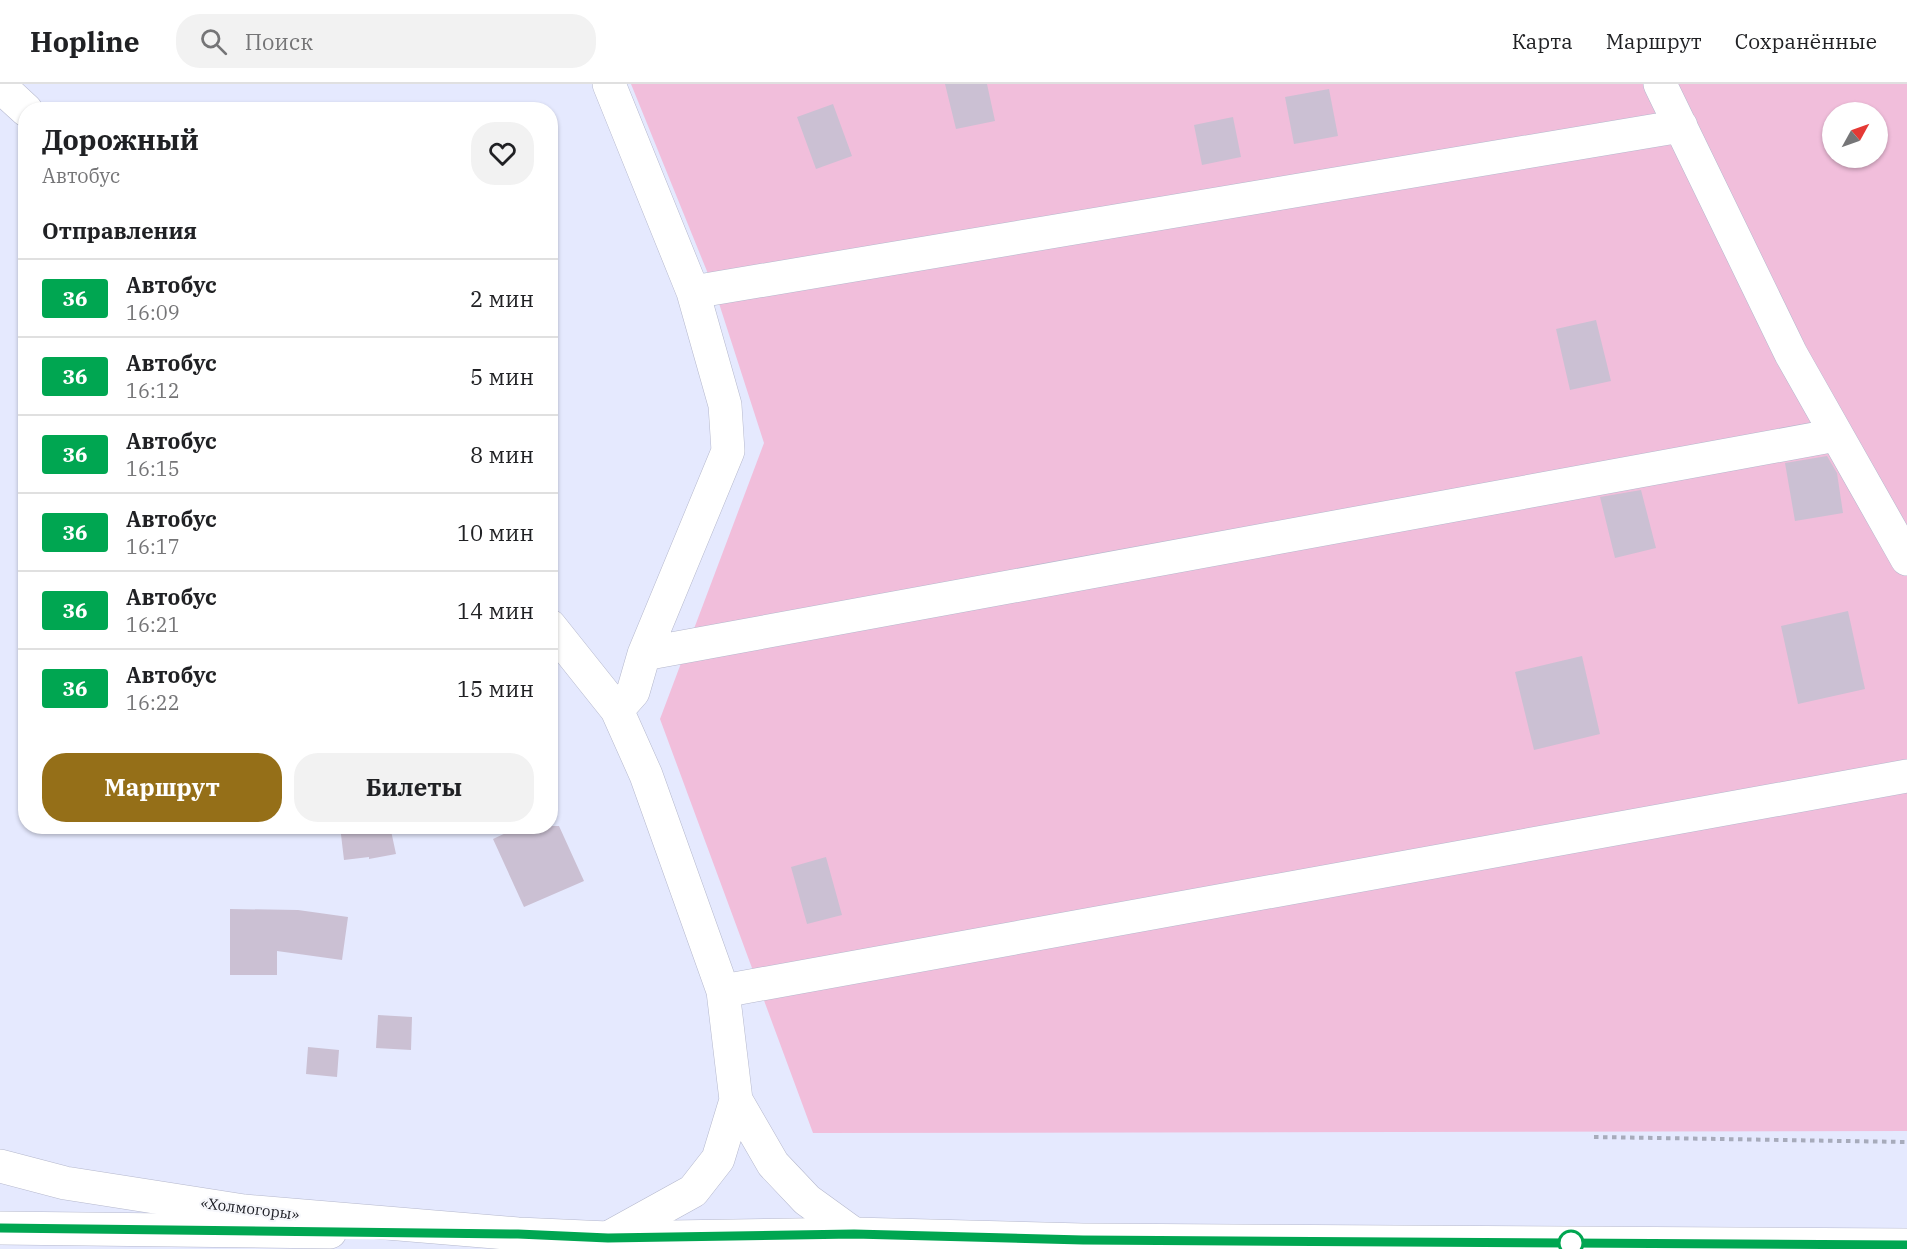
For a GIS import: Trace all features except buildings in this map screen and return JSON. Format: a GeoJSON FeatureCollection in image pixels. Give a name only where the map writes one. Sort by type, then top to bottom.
{"type":"FeatureCollection","features":[{"type":"Feature","properties":{"kind":"main road"},"geometry":{"type":"LineString","coordinates":[[609,84],[693,292],[725,405],[728,452],[644,654],[633,692],[617,710]]}},
{"type":"Feature","properties":{"kind":"main road"},"geometry":{"type":"LineString","coordinates":[[1660,84],[1791,354],[1907,559]]}},
{"type":"Feature","properties":{"kind":"main road"},"geometry":{"type":"LineString","coordinates":[[0,86],[18,103]]}},
{"type":"Feature","properties":{"kind":"main road"},"geometry":{"type":"LineString","coordinates":[[693,292],[1681,126]]}},
{"type":"Feature","properties":{"kind":"main road"},"geometry":{"type":"LineString","coordinates":[[644,654],[1836,435]]}},
{"type":"Feature","properties":{"kind":"main road"},"geometry":{"type":"LineString","coordinates":[[558,636],[617,710],[646,775],[723,991],[736,1100],[773,1164],[807,1200],[854,1234]]}},
{"type":"Feature","properties":{"kind":"main road"},"geometry":{"type":"LineString","coordinates":[[723,991],[1907,776]]}},
{"type":"Feature","properties":{"kind":"main road"},"geometry":{"type":"LineString","coordinates":[[608,1238],[693,1191],[718,1159],[736,1100]]}},
{"type":"Feature","properties":{"kind":"main road","name":"«Холмогоры»"},"geometry":{"type":"LineString","coordinates":[[0,1166],[65,1183],[244,1211],[518,1234],[608,1238],[854,1234],[1095,1240],[1907,1245]]}},
{"type":"Feature","properties":{"kind":"main road"},"geometry":{"type":"LineString","coordinates":[[0,1228],[518,1234]]}},
{"type":"Feature","properties":{"kind":"path"},"geometry":{"type":"LineString","coordinates":[[1594,1137],[1907,1142]]}},
{"type":"Feature","properties":{"kind":"shaded area"},"geometry":{"type":"Polygon","coordinates":[[[631,84],[1907,84],[1907,1131],[813,1133],[660,719],[764,443],[715,291],[631,84]]]}},
{"type":"Feature","properties":{"kind":"bus line","name":"36"},"geometry":{"type":"LineString","coordinates":[[0,1228],[518,1234],[608,1238],[854,1234],[1083,1240],[1907,1245]]}}]}
